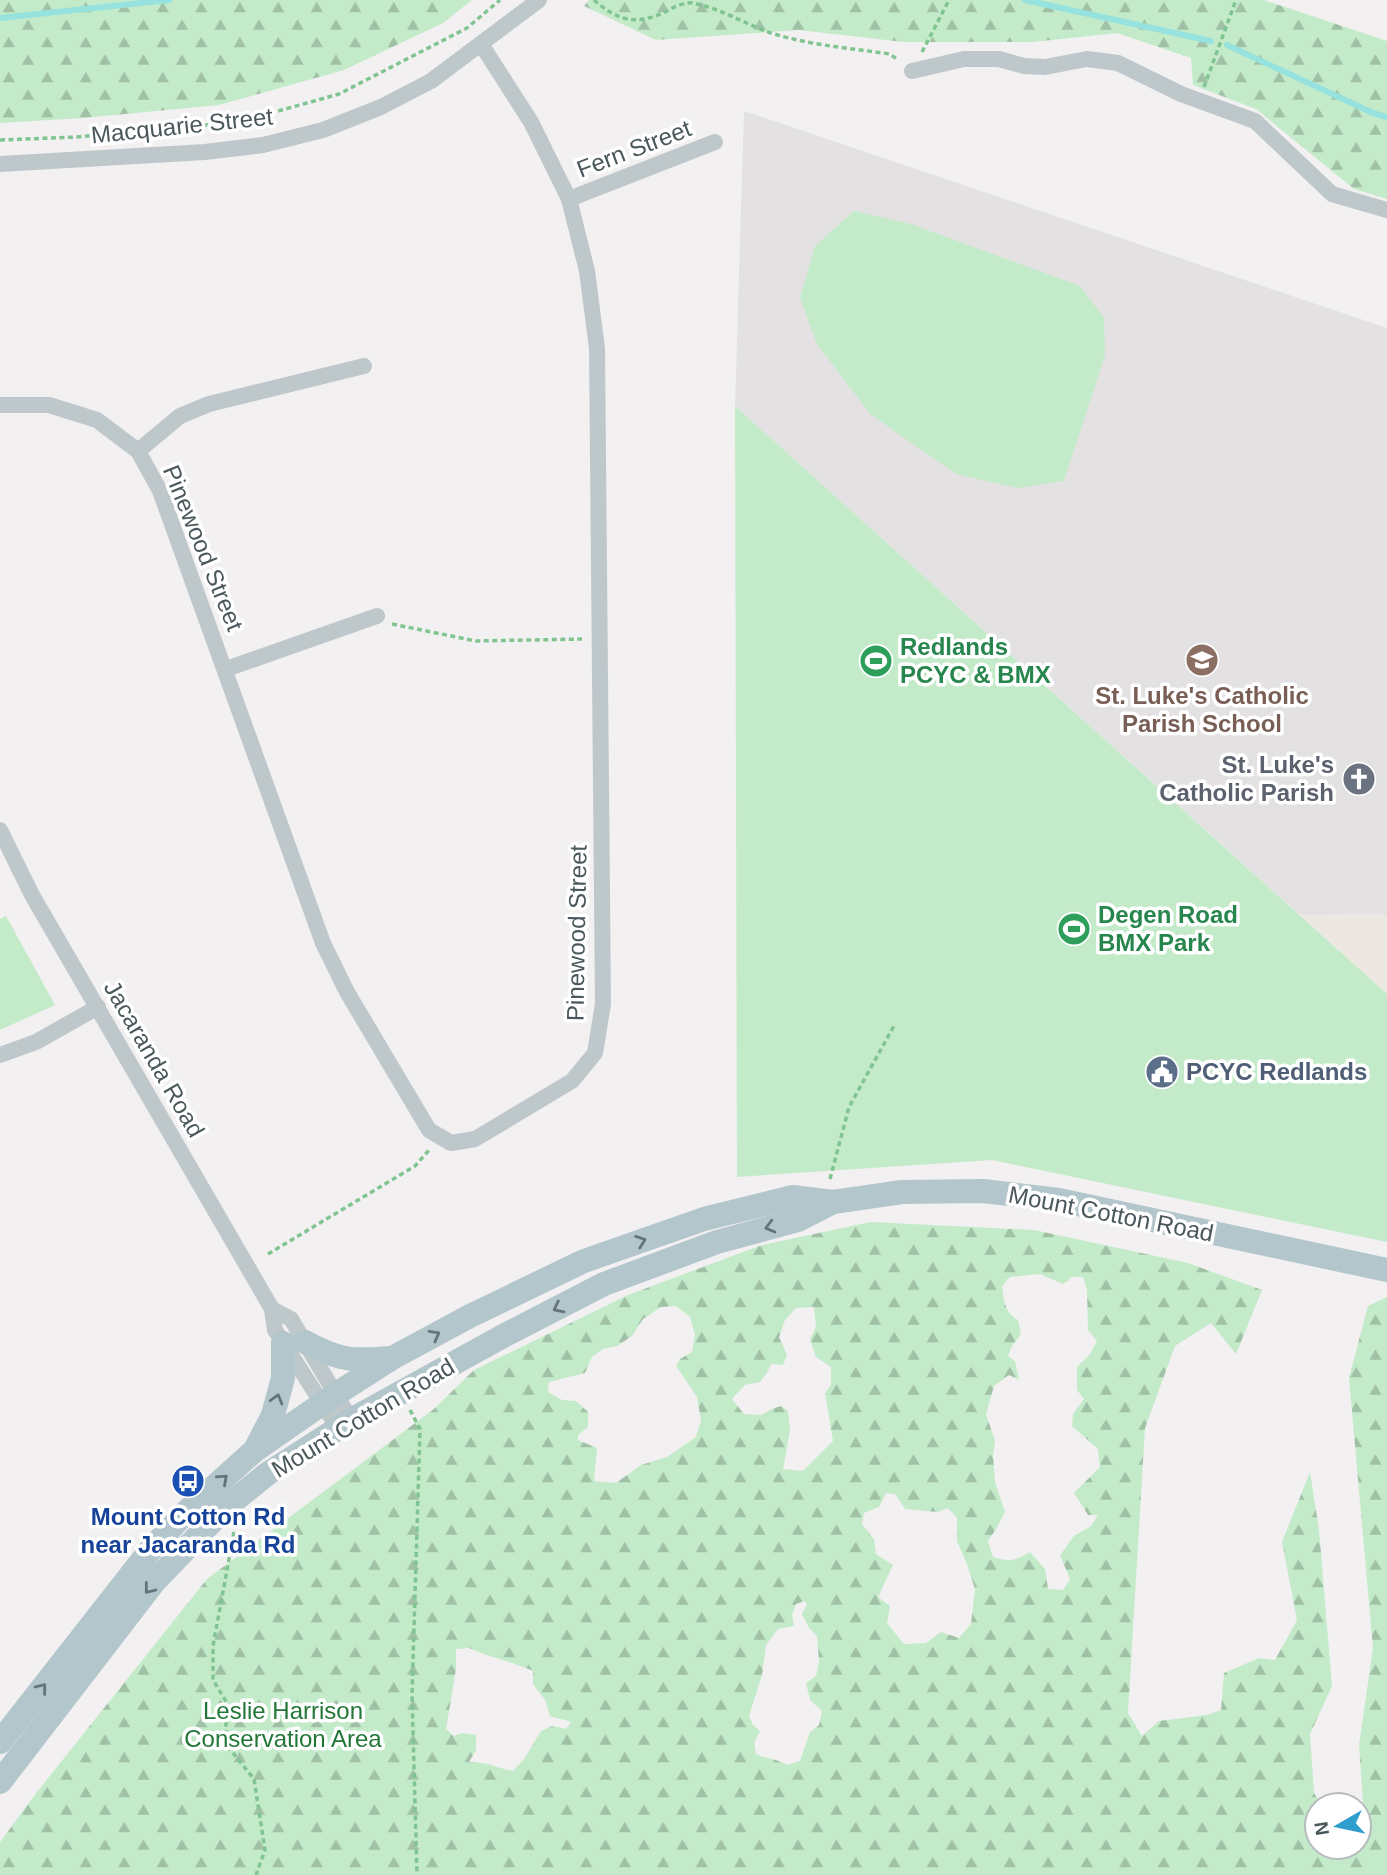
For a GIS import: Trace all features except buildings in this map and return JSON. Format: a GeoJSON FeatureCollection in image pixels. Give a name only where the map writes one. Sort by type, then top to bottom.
{"type":"FeatureCollection","features":[{"type":"Feature","properties":{"kind":"main road","name":"Mount Cotton Road"},"geometry":{"type":"LineString","coordinates":[[0,1742],[152,1548],[184,1514],[254,1451],[329,1398],[394,1357],[470,1316],[584,1261],[704,1219],[793,1197],[833,1202],[902,1192],[983,1191],[1059,1200],[1387,1270]]}},
{"type":"Feature","properties":{"kind":"main road","name":"Mount Cotton Road"},"geometry":{"type":"LineString","coordinates":[[0,1782],[154,1582],[225,1508],[267,1474],[344,1424],[604,1284],[717,1242],[798,1220],[833,1202]]}},
{"type":"Feature","properties":{"kind":"main road"},"geometry":{"type":"LineString","coordinates":[[254,1451],[273,1415],[294,1342],[344,1359],[394,1357]]}},
{"type":"Feature","properties":{"kind":"street","name":"Macquarie Street"},"geometry":{"type":"LineString","coordinates":[[0,164],[205,152],[262,145],[323,130],[381,107],[431,81],[539,0]]}},
{"type":"Feature","properties":{"kind":"street","name":"Pinewood Street"},"geometry":{"type":"LineString","coordinates":[[0,405],[49,405],[97,420],[138,452],[160,491],[323,943],[347,992],[429,1130],[451,1143],[475,1139],[572,1081],[595,1053],[603,1004],[597,348],[587,271],[569,199],[531,122],[481,44]]}},
{"type":"Feature","properties":{"kind":"street"},"geometry":{"type":"LineString","coordinates":[[912,71],[964,59],[999,59],[1045,68],[1087,59],[1118,63],[1181,94],[1255,121],[1332,194],[1387,210]]}},
{"type":"Feature","properties":{"kind":"street","name":"Fern Street"},"geometry":{"type":"LineString","coordinates":[[569,199],[715,142]]}},
{"type":"Feature","properties":{"kind":"street"},"geometry":{"type":"LineString","coordinates":[[138,452],[180,416],[209,404],[363,366]]}},
{"type":"Feature","properties":{"kind":"street"},"geometry":{"type":"LineString","coordinates":[[226,669],[377,616]]}},
{"type":"Feature","properties":{"kind":"street","name":"Jacaranda Road"},"geometry":{"type":"LineString","coordinates":[[0,830],[32,895],[272,1309],[290,1318],[294,1342],[344,1424]]}},
{"type":"Feature","properties":{"kind":"street"},"geometry":{"type":"LineString","coordinates":[[0,1055],[36,1042],[99,1007]]}},
{"type":"Feature","properties":{"kind":"path"},"geometry":{"type":"LineString","coordinates":[[0,141],[77,137],[239,122],[340,94],[467,28],[500,0]]}},
{"type":"Feature","properties":{"kind":"path"},"geometry":{"type":"LineString","coordinates":[[594,0],[606,11],[629,21],[657,16],[690,2],[800,42],[890,54],[912,71],[949,0]]}},
{"type":"Feature","properties":{"kind":"path"},"geometry":{"type":"LineString","coordinates":[[1199,101],[1236,0]]}},
{"type":"Feature","properties":{"kind":"path"},"geometry":{"type":"LineString","coordinates":[[377,616],[390,624],[476,641],[581,638],[600,646]]}},
{"type":"Feature","properties":{"kind":"path"},"geometry":{"type":"LineString","coordinates":[[833,1202],[830,1176],[849,1107],[895,1024]]}},
{"type":"Feature","properties":{"kind":"path"},"geometry":{"type":"LineString","coordinates":[[268,1254],[415,1166],[440,1136]]}},
{"type":"Feature","properties":{"kind":"path"},"geometry":{"type":"LineString","coordinates":[[401,1392],[420,1429],[412,1695],[417,1875]]}},
{"type":"Feature","properties":{"kind":"path"},"geometry":{"type":"LineString","coordinates":[[225,1508],[235,1527],[213,1646],[213,1680],[227,1703],[225,1743],[254,1779],[265,1850],[256,1875]]}},
{"type":"Feature","properties":{"kind":"shaded area","name":"St. Luke's Catholic Parish School"},"geometry":{"type":"Polygon","coordinates":[[[744,111],[1387,328],[1387,914],[1300,915],[735,406],[744,111]]]}},
{"type":"Feature","properties":{"kind":"shaded area"},"geometry":{"type":"Polygon","coordinates":[[[1387,914],[1387,994],[1300,915],[1387,914]]]}},
{"type":"Feature","properties":{"kind":"green space"},"geometry":{"type":"Polygon","coordinates":[[[0,0],[472,0],[443,23],[344,70],[219,105],[0,123],[0,0]]]}},
{"type":"Feature","properties":{"kind":"green space"},"geometry":{"type":"Polygon","coordinates":[[[589,0],[1264,0],[1387,41],[1387,199],[1354,189],[1256,109],[1193,85],[1191,58],[1117,33],[1033,42],[903,42],[799,30],[656,40],[584,6],[589,0]]]}},
{"type":"Feature","properties":{"kind":"green space"},"geometry":{"type":"Polygon","coordinates":[[[854,211],[911,224],[1080,286],[1104,318],[1105,355],[1064,481],[1017,488],[956,474],[870,414],[817,344],[800,298],[815,246],[854,211]]]}},
{"type":"Feature","properties":{"kind":"green space","name":"Redlands PCYC & BMX"},"geometry":{"type":"Polygon","coordinates":[[[735,406],[1387,994],[1387,1242],[992,1160],[737,1177],[735,406]]]}},
{"type":"Feature","properties":{"kind":"green space"},"geometry":{"type":"Polygon","coordinates":[[[6,916],[55,1005],[0,1030],[0,919],[6,916]]]}},
{"type":"Feature","properties":{"kind":"green space","name":"Leslie Harrison Conservation Area"},"geometry":{"type":"Polygon","coordinates":[[[871,1222],[1034,1230],[1188,1263],[1262,1290],[1236,1354],[1211,1323],[1175,1346],[1145,1428],[1128,1713],[1142,1736],[1159,1721],[1207,1715],[1221,1710],[1224,1673],[1259,1658],[1275,1660],[1297,1620],[1282,1542],[1310,1472],[1319,1530],[1332,1686],[1310,1734],[1314,1791],[1303,1791],[1303,1861],[1373,1861],[1373,1791],[1362,1791],[1359,1745],[1373,1648],[1349,1378],[1368,1306],[1387,1297],[1387,1875],[0,1875],[0,1842],[207,1579],[434,1409],[474,1370],[628,1295],[762,1245],[871,1222]],[[1040,1274],[1010,1277],[1002,1286],[1006,1305],[1018,1320],[1021,1334],[1008,1356],[1015,1361],[1019,1380],[1009,1375],[994,1386],[986,1414],[995,1441],[995,1482],[1005,1512],[988,1541],[993,1557],[999,1559],[1012,1560],[1030,1552],[1045,1569],[1048,1589],[1063,1590],[1070,1579],[1060,1555],[1074,1536],[1091,1526],[1098,1515],[1088,1515],[1074,1493],[1100,1467],[1098,1449],[1072,1426],[1073,1414],[1084,1399],[1077,1390],[1077,1367],[1090,1354],[1097,1341],[1088,1330],[1087,1290],[1083,1277],[1072,1277],[1063,1284],[1040,1274]],[[676,1306],[661,1307],[643,1319],[632,1336],[592,1357],[585,1373],[549,1382],[548,1392],[562,1400],[576,1401],[588,1412],[588,1427],[578,1435],[578,1440],[597,1448],[594,1481],[616,1483],[641,1465],[667,1457],[696,1437],[701,1420],[697,1397],[676,1366],[680,1359],[692,1352],[695,1335],[690,1317],[676,1306]],[[814,1307],[796,1308],[785,1320],[779,1337],[787,1355],[783,1365],[771,1364],[760,1382],[745,1385],[732,1399],[744,1414],[761,1415],[781,1406],[788,1411],[790,1430],[783,1469],[803,1471],[833,1441],[825,1393],[831,1385],[831,1367],[816,1357],[810,1340],[816,1326],[814,1307]],[[886,1493],[879,1507],[864,1513],[862,1524],[874,1539],[876,1554],[893,1565],[878,1597],[890,1606],[887,1623],[904,1644],[926,1643],[941,1632],[959,1638],[971,1624],[975,1589],[957,1541],[957,1518],[948,1508],[938,1512],[905,1509],[895,1494],[886,1493]],[[805,1601],[796,1604],[792,1615],[794,1626],[778,1629],[766,1645],[762,1675],[749,1716],[760,1731],[754,1743],[756,1754],[787,1765],[800,1761],[810,1732],[819,1725],[822,1711],[810,1700],[806,1683],[816,1676],[819,1661],[817,1636],[809,1628],[802,1614],[807,1605],[805,1601]],[[469,1648],[456,1649],[456,1669],[446,1729],[454,1736],[462,1733],[476,1735],[476,1750],[469,1762],[513,1771],[524,1759],[541,1731],[552,1726],[566,1729],[571,1722],[550,1716],[545,1700],[533,1684],[533,1671],[469,1648]]]}},
{"type":"Feature","properties":{"kind":"waterway"},"geometry":{"type":"LineString","coordinates":[[0,18],[169,0]]}},
{"type":"Feature","properties":{"kind":"waterway"},"geometry":{"type":"LineString","coordinates":[[1025,0],[1211,41]]}},
{"type":"Feature","properties":{"kind":"waterway"},"geometry":{"type":"LineString","coordinates":[[1227,45],[1387,117]]}},
{"type":"Feature","properties":{"kind":"place","name":"St. Luke's Catholic Parish School"},"geometry":{"type":"Point","coordinates":[1202,660]}},
{"type":"Feature","properties":{"kind":"place","name":"Redlands PCYC & BMX"},"geometry":{"type":"Point","coordinates":[876,661]}},
{"type":"Feature","properties":{"kind":"place","name":"St. Luke's Catholic Parish"},"geometry":{"type":"Point","coordinates":[1359,779]}},
{"type":"Feature","properties":{"kind":"place","name":"Degen Road BMX Park"},"geometry":{"type":"Point","coordinates":[1074,929]}},
{"type":"Feature","properties":{"kind":"place","name":"PCYC Redlands"},"geometry":{"type":"Point","coordinates":[1162,1072]}},
{"type":"Feature","properties":{"kind":"place","name":"Mount Cotton Rd near Jacaranda Rd"},"geometry":{"type":"Point","coordinates":[188,1481]}}]}
